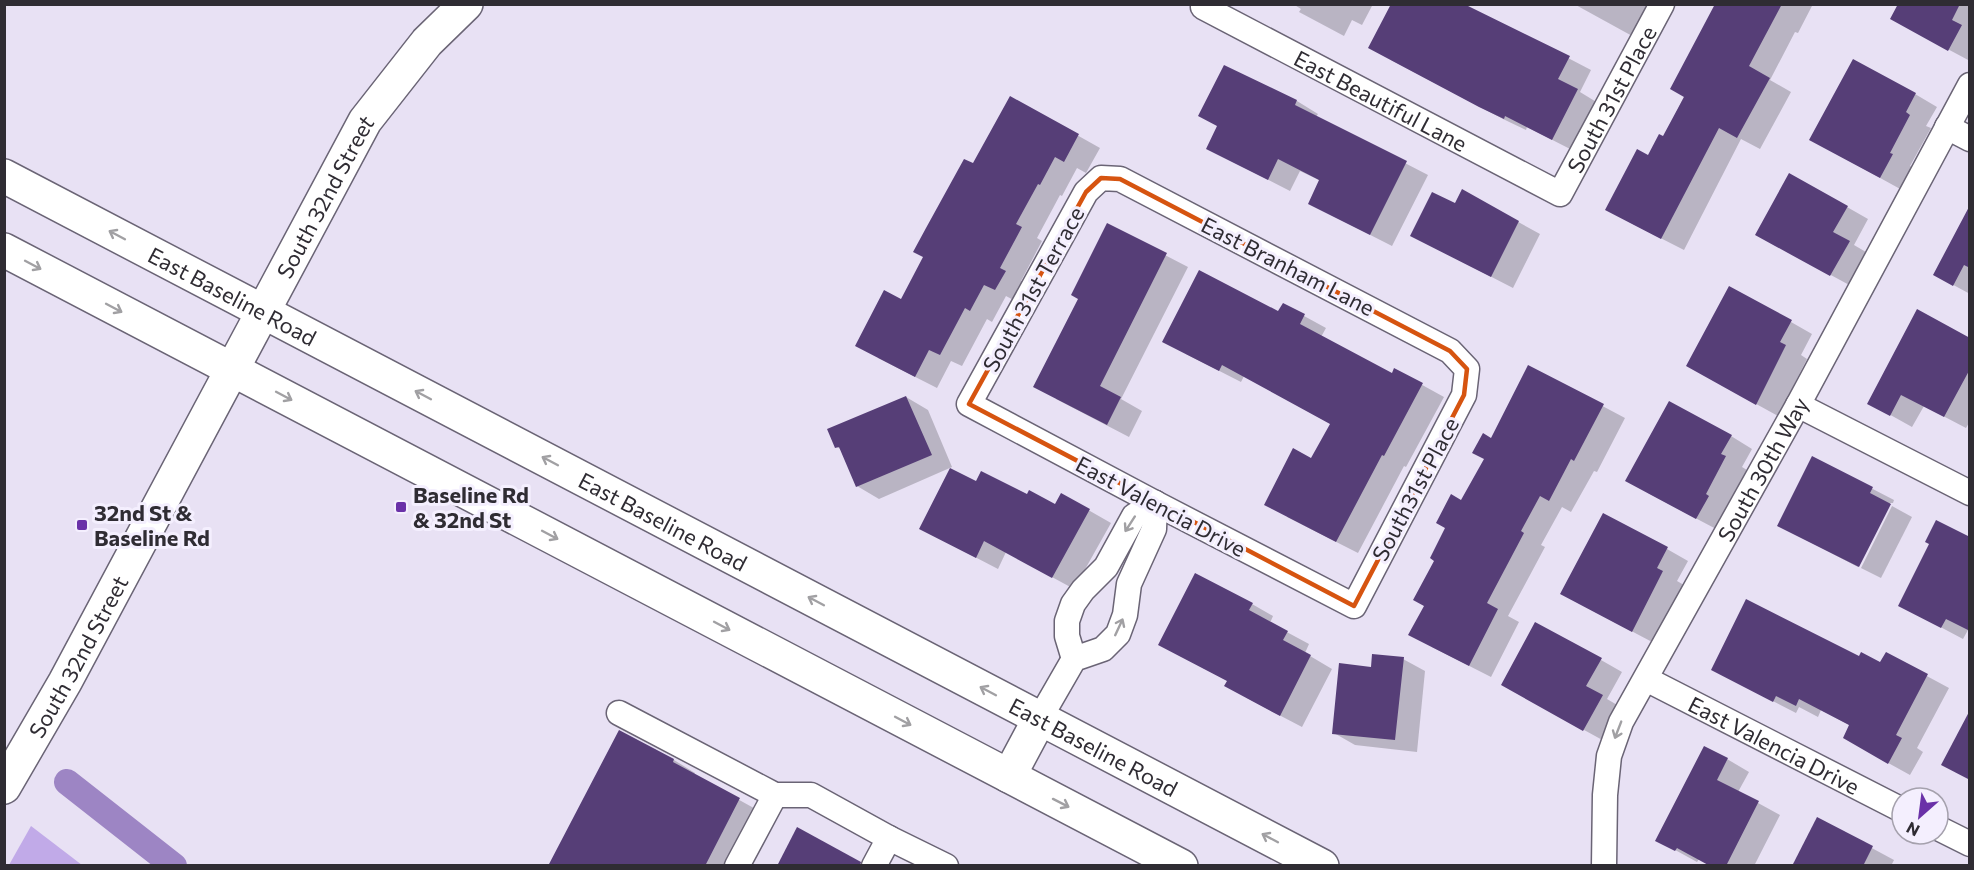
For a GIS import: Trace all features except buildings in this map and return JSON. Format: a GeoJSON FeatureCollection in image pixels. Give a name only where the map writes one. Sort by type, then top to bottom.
{"type":"FeatureCollection","features":[{"type":"Feature","properties":{"kind":"main road","name":"South 32nd Street"},"geometry":{"type":"LineString","coordinates":[[6,785],[65,682],[365,121],[427,42],[466,4]]}},
{"type":"Feature","properties":{"kind":"main road","name":"East Baseline Road"},"geometry":{"type":"LineString","coordinates":[[4,177],[1322,866]]}},
{"type":"Feature","properties":{"kind":"main road"},"geometry":{"type":"LineString","coordinates":[[4,250],[1181,866]]}},
{"type":"Feature","properties":{"kind":"main road"},"geometry":{"type":"LineString","coordinates":[[1009,776],[1040,718]]}},
{"type":"Feature","properties":{"kind":"street","name":"South 31st Place"},"geometry":{"type":"LineString","coordinates":[[1560,194],[1662,4]]}},
{"type":"Feature","properties":{"kind":"street","name":"East Beautiful Lane"},"geometry":{"type":"LineString","coordinates":[[1203,6],[1560,194]]}},
{"type":"Feature","properties":{"kind":"street","name":"South 30th Way"},"geometry":{"type":"LineString","coordinates":[[1604,866],[1605,795],[1609,756],[1621,722],[1798,405],[1970,85]]}},
{"type":"Feature","properties":{"kind":"street"},"geometry":{"type":"LineString","coordinates":[[1947,127],[1970,139]]}},
{"type":"Feature","properties":{"kind":"street","name":"East Branham Lane"},"geometry":{"type":"LineString","coordinates":[[1101,178],[1120,179],[1450,351],[1467,369]]}},
{"type":"Feature","properties":{"kind":"street","name":"South 31st Terrace"},"geometry":{"type":"LineString","coordinates":[[969,404],[1086,192],[1101,178]]}},
{"type":"Feature","properties":{"kind":"street","name":"South31st Place"},"geometry":{"type":"LineString","coordinates":[[1354,606],[1464,395],[1467,369]]}},
{"type":"Feature","properties":{"kind":"street","name":"East Valencia Drive"},"geometry":{"type":"LineString","coordinates":[[969,404],[1354,606]]}},
{"type":"Feature","properties":{"kind":"street"},"geometry":{"type":"LineString","coordinates":[[1798,405],[1970,493]]}},
{"type":"Feature","properties":{"kind":"street"},"geometry":{"type":"LineString","coordinates":[[1040,718],[1074,659],[1103,649],[1118,634],[1125,615],[1129,584],[1154,529],[1155,503]]}},
{"type":"Feature","properties":{"kind":"street"},"geometry":{"type":"LineString","coordinates":[[1074,659],[1066,636],[1067,621],[1073,604],[1083,590],[1106,567],[1134,516],[1155,503]]}},
{"type":"Feature","properties":{"kind":"street","name":"East Valencia Drive"},"geometry":{"type":"LineString","coordinates":[[1646,679],[1890,804]]}},
{"type":"Feature","properties":{"kind":"street"},"geometry":{"type":"LineString","coordinates":[[619,713],[775,795],[812,795],[889,838],[946,866]]}},
{"type":"Feature","properties":{"kind":"street"},"geometry":{"type":"LineString","coordinates":[[737,866],[775,795]]}},
{"type":"Feature","properties":{"kind":"street"},"geometry":{"type":"LineString","coordinates":[[1950,834],[1970,844]]}},
{"type":"Feature","properties":{"kind":"street"},"geometry":{"type":"LineString","coordinates":[[874,866],[889,838]]}},
{"type":"Feature","properties":{"kind":"highlighted area"},"geometry":{"type":"Polygon","coordinates":[[[1101,178],[1120,179],[1450,351],[1467,369],[1464,395],[1354,606],[969,404],[1086,192],[1101,178]]]}},
{"type":"Feature","properties":{"kind":"shaded area"},"geometry":{"type":"Polygon","coordinates":[[[31,826],[82,865],[9,865],[31,826]]]}},
{"type":"Feature","properties":{"kind":"waterway"},"geometry":{"type":"LineString","coordinates":[[67,782],[174,866]]}},
{"type":"Feature","properties":{"kind":"place","name":"Baseline Rd & 32nd St"},"geometry":{"type":"Point","coordinates":[401,507]}},
{"type":"Feature","properties":{"kind":"place","name":"32nd St & Baseline Rd"},"geometry":{"type":"Point","coordinates":[82,525]}}]}
